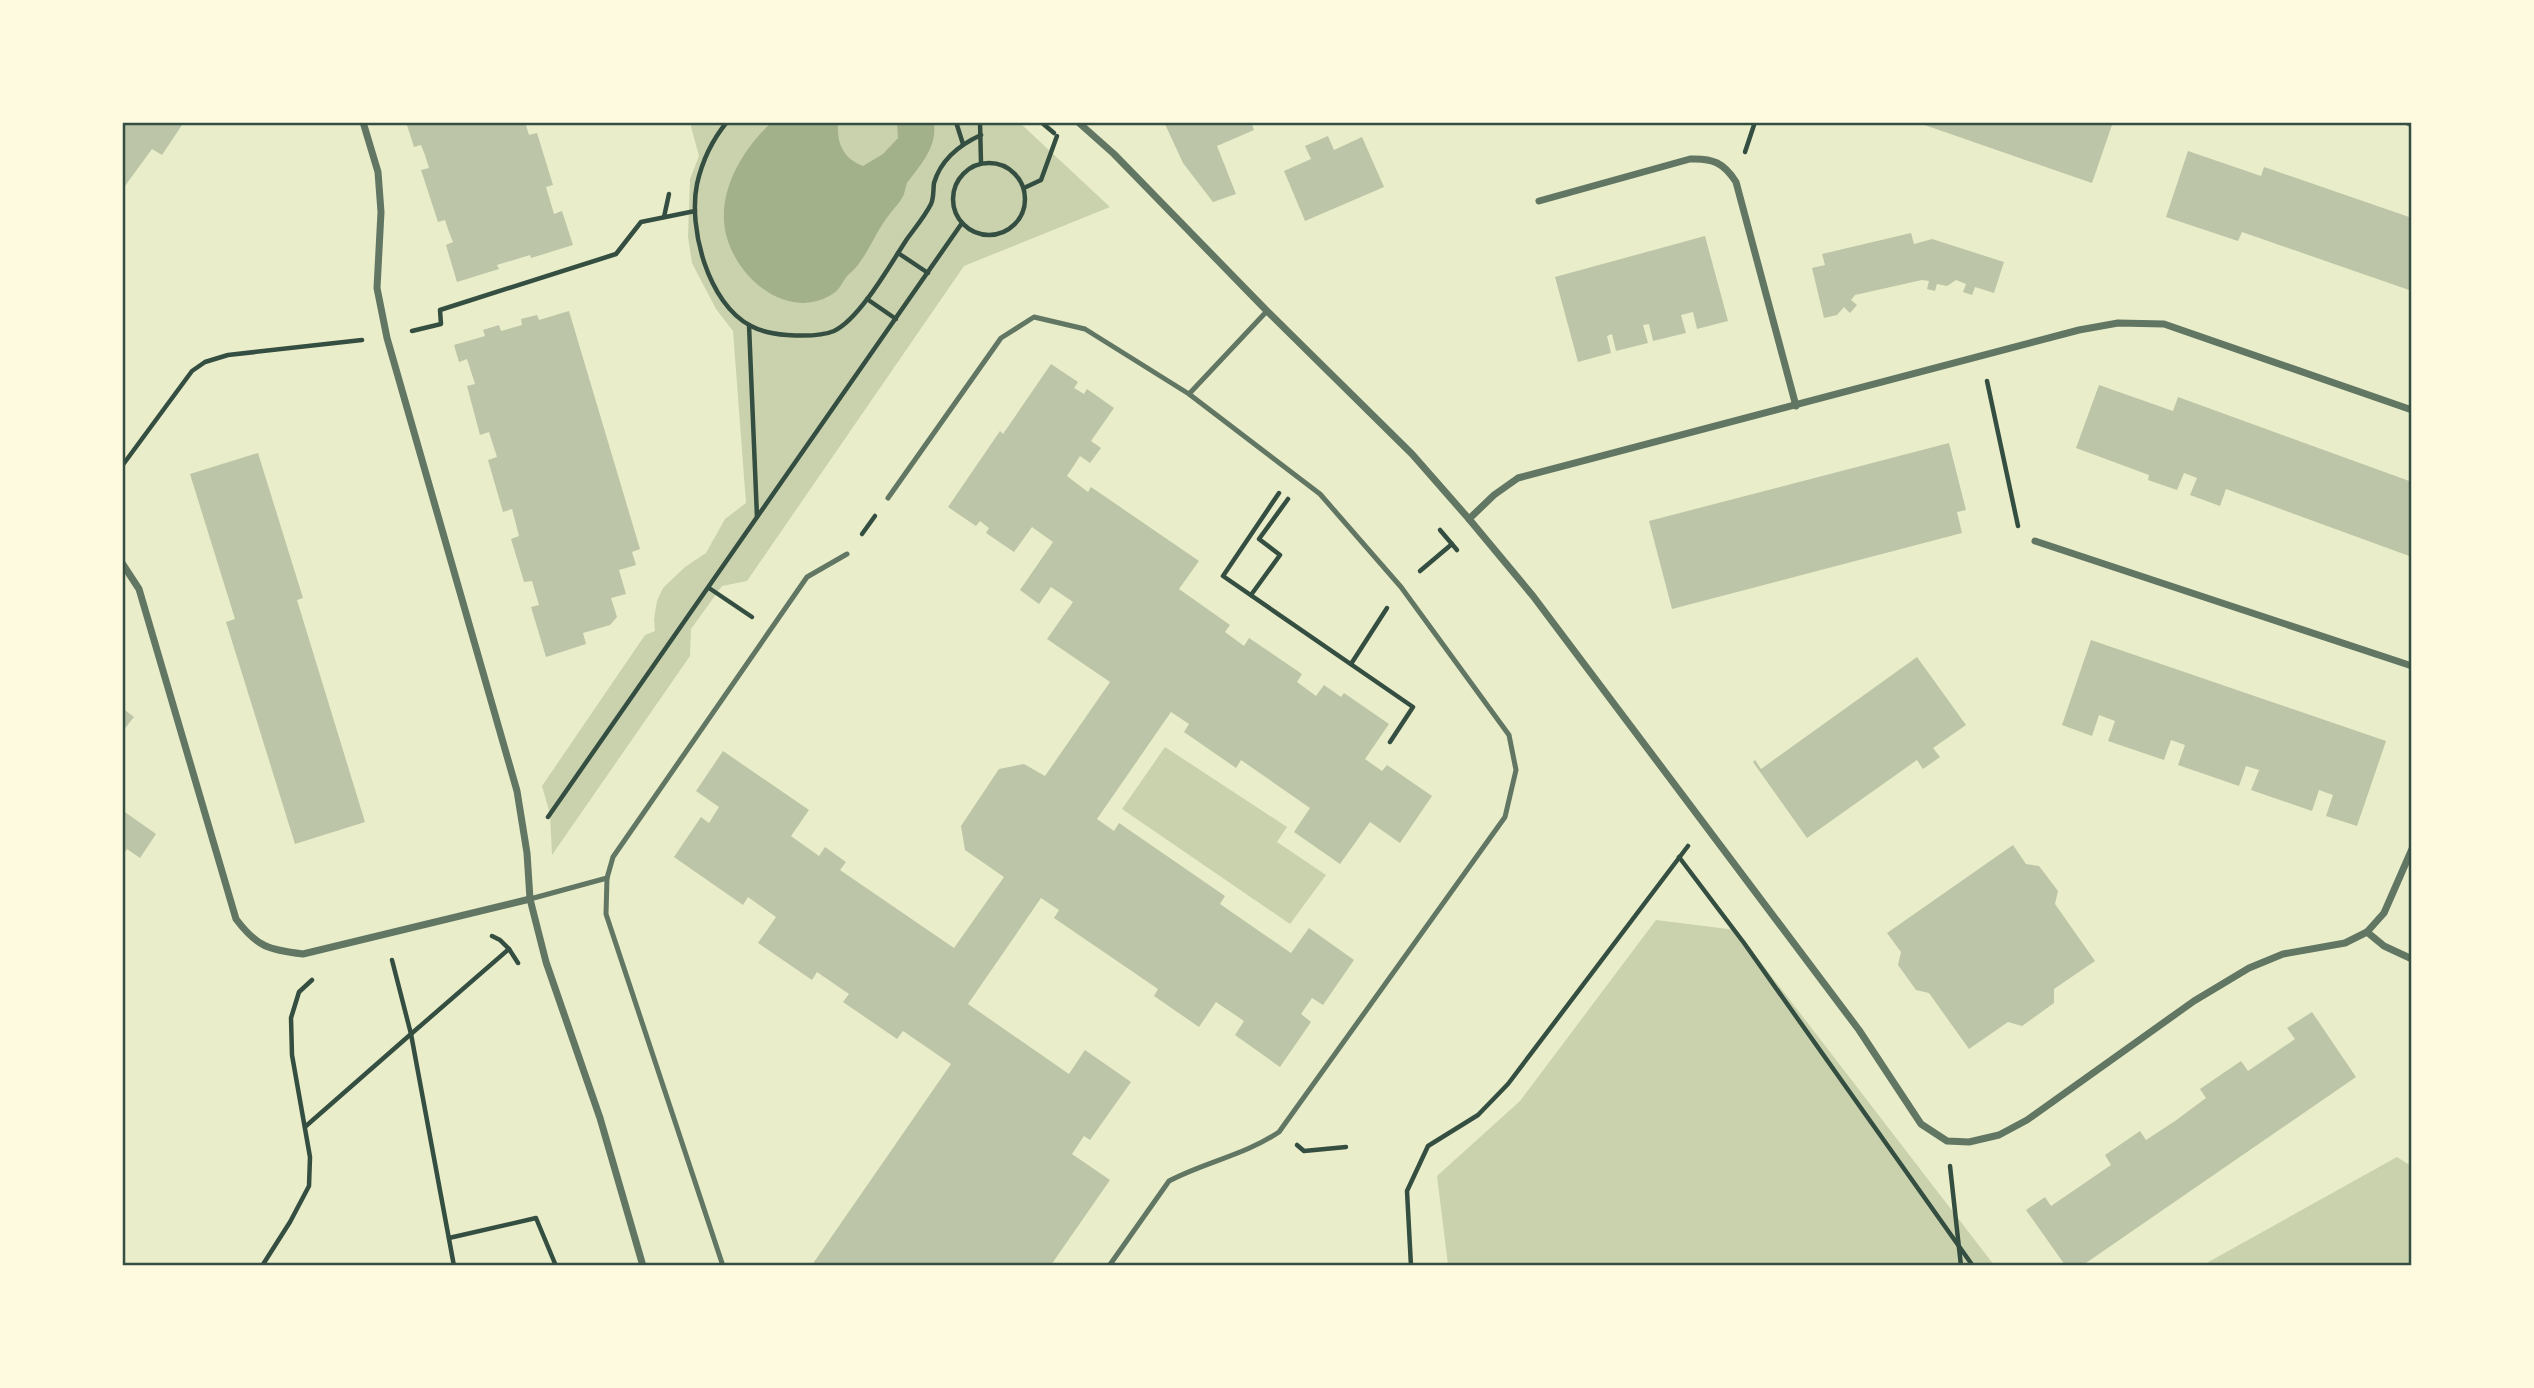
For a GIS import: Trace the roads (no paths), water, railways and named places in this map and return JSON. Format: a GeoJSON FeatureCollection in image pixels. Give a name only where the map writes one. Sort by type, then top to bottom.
{"type":"FeatureCollection","features":[{"type":"Feature","properties":{"kind":"street"},"geometry":{"type":"LineString","coordinates":[[363,122],[378,172],[381,212],[377,288],[387,338],[517,791],[527,853],[530,899],[546,962],[600,1118],[643,1265]]}},
{"type":"Feature","properties":{"kind":"street"},"geometry":{"type":"LineString","coordinates":[[1078,122],[1114,154],[1412,454],[1469,519],[1533,596],[1703,826],[1859,1030],[1921,1124],[1947,1141],[1969,1142],[1999,1135],[2027,1120],[2194,1001],[2249,968],[2283,954],[2345,943],[2367,932],[2384,913],[2412,849]]}},
{"type":"Feature","properties":{"kind":"street"},"geometry":{"type":"LineString","coordinates":[[1539,201],[1690,159],[1720,162],[1736,183],[1796,406]]}},
{"type":"Feature","properties":{"kind":"street"},"geometry":{"type":"LineString","coordinates":[[1469,519],[1494,495],[1518,478],[2079,330],[2118,323],[2164,324],[2412,410]]}},
{"type":"Feature","properties":{"kind":"street"},"geometry":{"type":"LineString","coordinates":[[2035,541],[2412,666]]}},
{"type":"Feature","properties":{"kind":"street"},"geometry":{"type":"LineString","coordinates":[[122,563],[139,589],[236,919],[251,939],[277,951],[303,954],[530,899]]}},
{"type":"Feature","properties":{"kind":"street"},"geometry":{"type":"LineString","coordinates":[[2367,932],[2384,946],[2412,958]]}},
{"type":"Feature","properties":{"kind":"lane"},"geometry":{"type":"LineString","coordinates":[[1189,394],[1267,311]]}},
{"type":"Feature","properties":{"kind":"lane"},"geometry":{"type":"LineString","coordinates":[[888,498],[1001,338],[1034,317],[1085,329],[1189,394],[1320,494],[1401,587],[1510,735],[1516,770],[1505,817],[1279,1132],[1259,1145],[1169,1181],[1110,1265]]}},
{"type":"Feature","properties":{"kind":"lane"},"geometry":{"type":"LineString","coordinates":[[723,1265],[606,914],[607,878],[613,858],[807,576],[847,554]]}},
{"type":"Feature","properties":{"kind":"lane"},"geometry":{"type":"LineString","coordinates":[[530,899],[607,878]]}}]}
